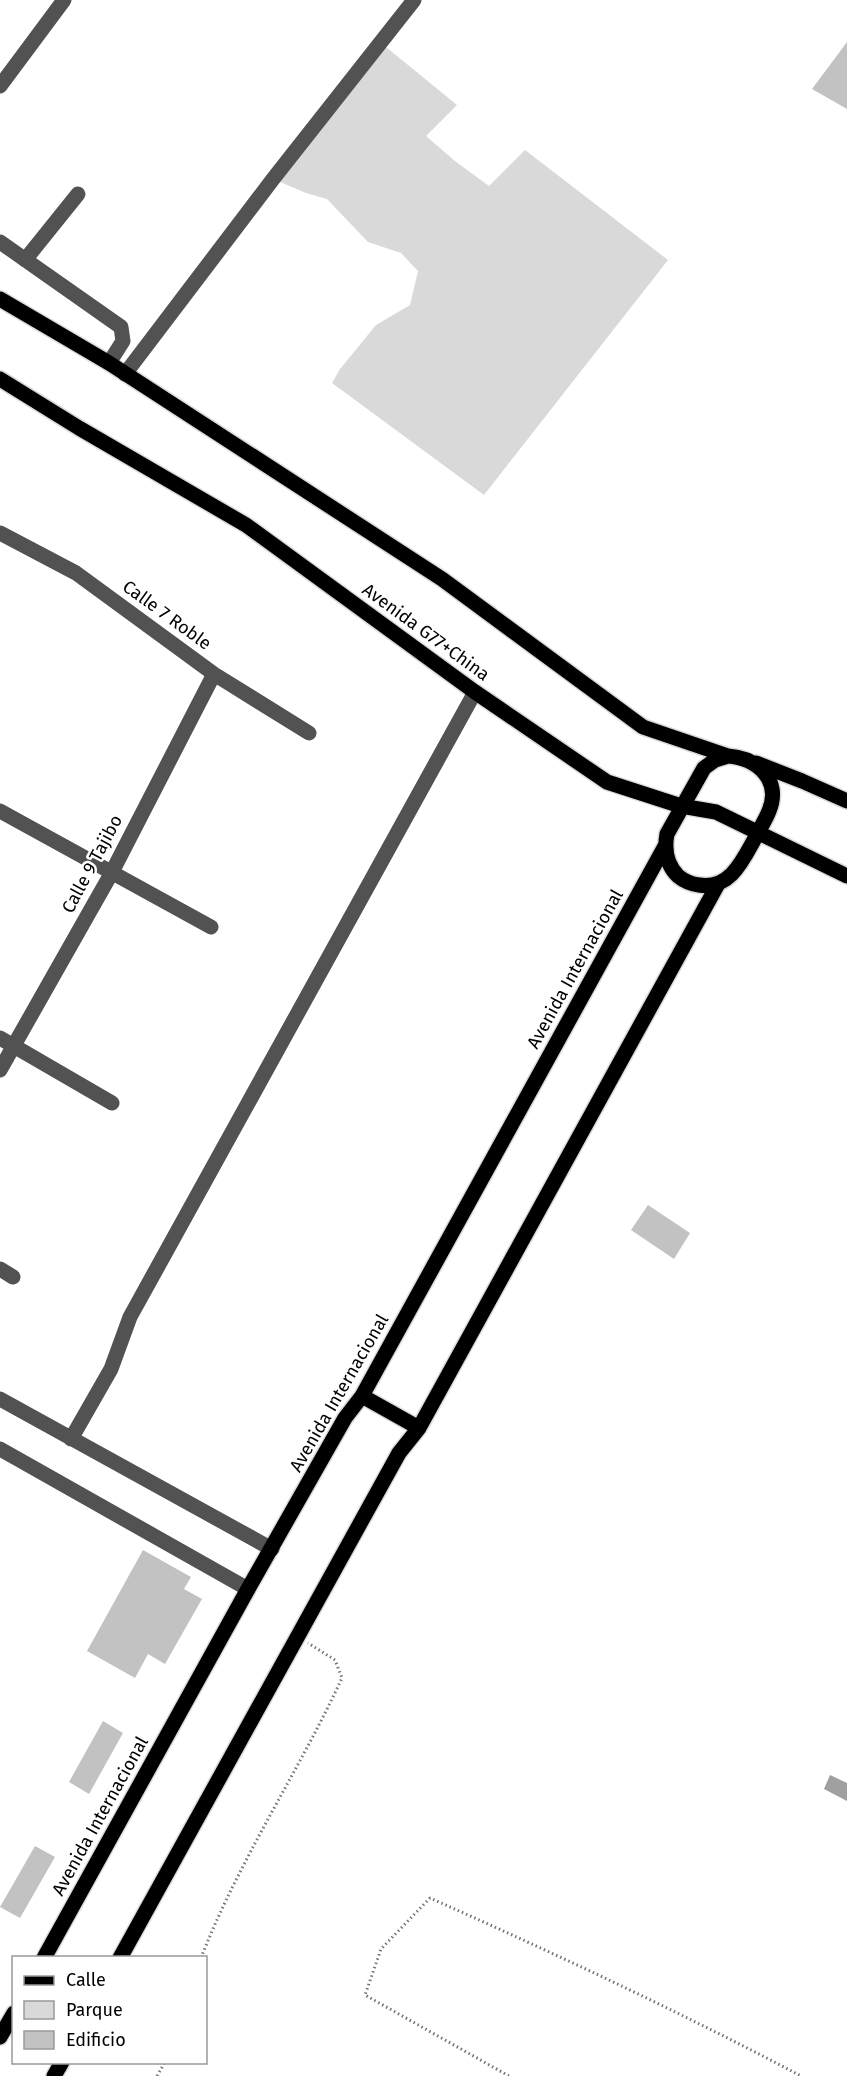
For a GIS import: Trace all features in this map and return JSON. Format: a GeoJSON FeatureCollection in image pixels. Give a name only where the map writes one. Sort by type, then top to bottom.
{"type":"FeatureCollection","features":[{"type":"Feature","properties":{"kind":"main road"},"geometry":{"type":"LineString","coordinates":[[0,299],[109,363],[442,579],[643,727],[728,756],[741,757],[847,801]]}},
{"type":"Feature","properties":{"kind":"main road","name":"Avenida G77+China"},"geometry":{"type":"LineString","coordinates":[[0,379],[79,428],[246,525],[475,692],[607,782],[681,806],[716,812],[847,876]]}},
{"type":"Feature","properties":{"kind":"main road"},"geometry":{"type":"LineString","coordinates":[[728,756],[715,760],[704,768],[667,834],[665,846],[667,858],[680,877],[692,884],[705,886],[718,884],[730,877],[739,867],[770,810],[772,797],[770,784],[764,772],[754,762]]}},
{"type":"Feature","properties":{"kind":"main road","name":"Avenida Internacional"},"geometry":{"type":"LineString","coordinates":[[45,1956],[248,1588],[345,1418],[362,1396],[665,846]]}},
{"type":"Feature","properties":{"kind":"main road"},"geometry":{"type":"LineString","coordinates":[[121,1956],[399,1453],[419,1428],[718,884]]}},
{"type":"Feature","properties":{"kind":"main road"},"geometry":{"type":"LineString","coordinates":[[362,1396],[419,1428]]}},
{"type":"Feature","properties":{"kind":"main road"},"geometry":{"type":"LineString","coordinates":[[0,2037],[12,2016]]}},
{"type":"Feature","properties":{"kind":"street"},"geometry":{"type":"LineString","coordinates":[[0,86],[64,0]]}},
{"type":"Feature","properties":{"kind":"street"},"geometry":{"type":"LineString","coordinates":[[125,374],[273,179],[414,0]]}},
{"type":"Feature","properties":{"kind":"street"},"geometry":{"type":"LineString","coordinates":[[25,260],[78,194]]}},
{"type":"Feature","properties":{"kind":"street"},"geometry":{"type":"LineString","coordinates":[[0,243],[121,327],[123,341],[109,363]]}},
{"type":"Feature","properties":{"kind":"street","name":"Calle 7 Roble"},"geometry":{"type":"LineString","coordinates":[[0,533],[76,573],[214,674],[309,733]]}},
{"type":"Feature","properties":{"kind":"street","name":"Calle 9 Tajibo"},"geometry":{"type":"LineString","coordinates":[[0,1070],[111,874],[214,674]]}},
{"type":"Feature","properties":{"kind":"street"},"geometry":{"type":"LineString","coordinates":[[71,1439],[111,1369],[130,1317],[475,692]]}},
{"type":"Feature","properties":{"kind":"street"},"geometry":{"type":"LineString","coordinates":[[0,811],[211,927]]}},
{"type":"Feature","properties":{"kind":"street"},"geometry":{"type":"LineString","coordinates":[[0,1038],[112,1103]]}},
{"type":"Feature","properties":{"kind":"street"},"geometry":{"type":"LineString","coordinates":[[0,1399],[272,1549]]}},
{"type":"Feature","properties":{"kind":"street"},"geometry":{"type":"LineString","coordinates":[[0,1449],[248,1588]]}},
{"type":"Feature","properties":{"kind":"path"},"geometry":{"type":"LineString","coordinates":[[202,1956],[217,1917],[342,1678],[335,1660],[297,1637]]}},
{"type":"Feature","properties":{"kind":"path"},"geometry":{"type":"LineString","coordinates":[[508,2076],[365,1995],[381,1949],[430,1898],[533,1944],[710,2029],[801,2076]]}},
{"type":"Feature","properties":{"kind":"green space"},"geometry":{"type":"Polygon","coordinates":[[[381,43],[457,105],[426,136],[455,161],[489,186],[525,150],[668,260],[484,495],[332,383],[340,369],[376,325],[410,305],[418,271],[401,253],[368,242],[327,199],[273,179],[381,43]]]}},
{"type":"Feature","properties":{"kind":"shaded area"},"geometry":{"type":"Polygon","coordinates":[[[830,1775],[847,1783],[847,1801],[824,1789],[830,1775]]]}},
{"type":"Feature","properties":{"kind":"building"},"geometry":{"type":"Polygon","coordinates":[[[847,42],[847,109],[812,89],[847,42]]]}},
{"type":"Feature","properties":{"kind":"building"},"geometry":{"type":"Polygon","coordinates":[[[648,1205],[690,1233],[674,1259],[631,1230],[648,1205]]]}},
{"type":"Feature","properties":{"kind":"building"},"geometry":{"type":"Polygon","coordinates":[[[143,1550],[191,1577],[184,1589],[202,1599],[165,1664],[148,1654],[135,1678],[87,1651],[143,1550]]]}},
{"type":"Feature","properties":{"kind":"building"},"geometry":{"type":"Polygon","coordinates":[[[103,1721],[123,1733],[89,1794],[69,1782],[103,1721]]]}},
{"type":"Feature","properties":{"kind":"building"},"geometry":{"type":"Polygon","coordinates":[[[35,1846],[55,1857],[20,1918],[0,1907],[35,1846]]]}}]}
